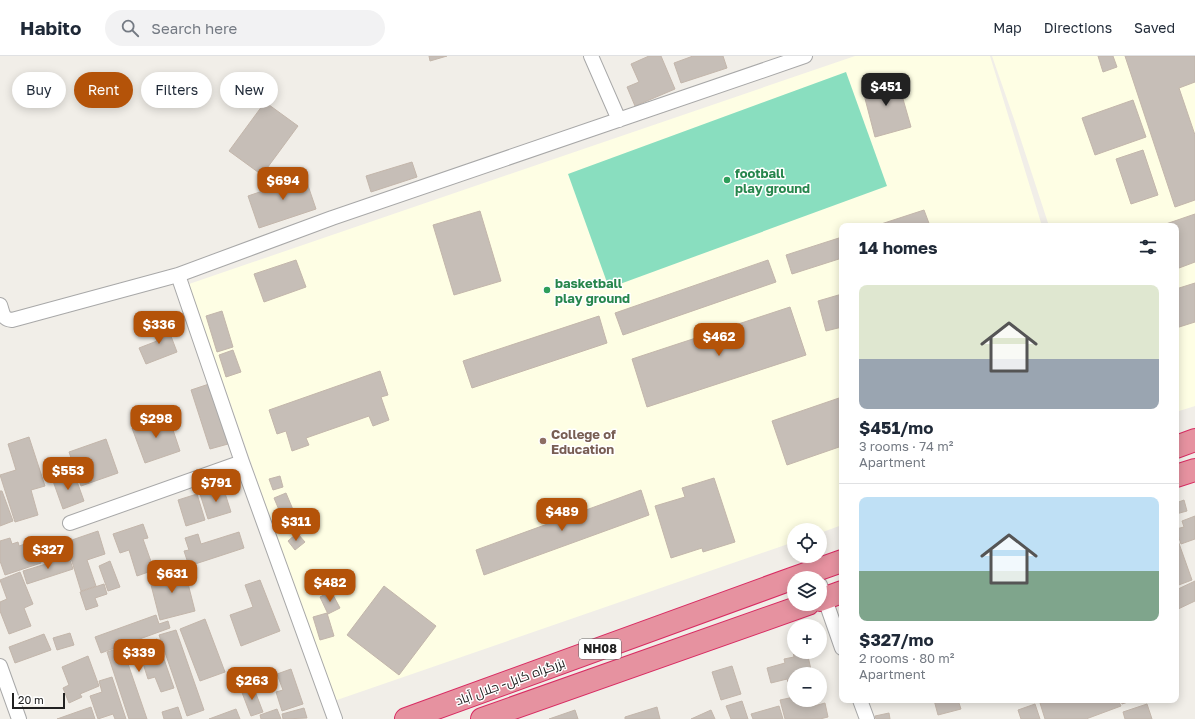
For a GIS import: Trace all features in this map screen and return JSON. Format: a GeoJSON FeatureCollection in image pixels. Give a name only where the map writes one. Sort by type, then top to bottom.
{"type":"FeatureCollection","features":[{"type":"Feature","properties":{"kind":"highway"},"geometry":{"type":"LineString","coordinates":[[1179,445],[1195,440]]}},
{"type":"Feature","properties":{"kind":"highway"},"geometry":{"type":"LineString","coordinates":[[1179,475],[1195,470]]}},
{"type":"Feature","properties":{"kind":"highway","name":"بزرگراه کابل- جلال آباد"},"geometry":{"type":"LineString","coordinates":[[827,582],[839,565]]}},
{"type":"Feature","properties":{"kind":"highway","name":"بزرگراه کابل- جلال آباد"},"geometry":{"type":"LineString","coordinates":[[406,719],[787,581]]}},
{"type":"Feature","properties":{"kind":"highway","name":"بزرگراه کابل- جلال آباد"},"geometry":{"type":"LineString","coordinates":[[482,719],[787,603]]}},
{"type":"Feature","properties":{"kind":"street"},"geometry":{"type":"LineString","coordinates":[[591,56],[619,120]]}},
{"type":"Feature","properties":{"kind":"street"},"geometry":{"type":"LineString","coordinates":[[0,305],[4,317],[7,320],[12,320],[178,275],[332,218],[805,56]]}},
{"type":"Feature","properties":{"kind":"street"},"geometry":{"type":"LineString","coordinates":[[178,275],[242,462],[335,719]]}},
{"type":"Feature","properties":{"kind":"street"},"geometry":{"type":"LineString","coordinates":[[70,523],[242,462]]}},
{"type":"Feature","properties":{"kind":"street"},"geometry":{"type":"LineString","coordinates":[[827,607],[839,640]]}},
{"type":"Feature","properties":{"kind":"street"},"geometry":{"type":"LineString","coordinates":[[0,666],[19,719]]}},
{"type":"Feature","properties":{"kind":"street"},"geometry":{"type":"LineString","coordinates":[[861,703],[867,719]]}},
{"type":"Feature","properties":{"kind":"shaded area","name":"College of Education"},"geometry":{"type":"Polygon","coordinates":[[[855,56],[990,56],[1041,223],[839,223],[839,526],[827,530],[827,523],[787,523],[787,544],[334,701],[189,284],[855,56]]]}},
{"type":"Feature","properties":{"kind":"shaded area"},"geometry":{"type":"Polygon","coordinates":[[[992,56],[1195,56],[1195,406],[1179,411],[1179,223],[1048,223],[992,56]]]}},
{"type":"Feature","properties":{"kind":"green space","name":"football play ground"},"geometry":{"type":"Polygon","coordinates":[[[846,72],[887,186],[609,288],[568,174],[846,72]]]}},
{"type":"Feature","properties":{"kind":"building"},"geometry":{"type":"Polygon","coordinates":[[[429,56],[447,56],[430,61],[429,56]]]}},
{"type":"Feature","properties":{"kind":"building"},"geometry":{"type":"Polygon","coordinates":[[[649,56],[661,56],[675,89],[635,106],[627,87],[639,82],[631,64],[649,56]]]}},
{"type":"Feature","properties":{"kind":"building"},"geometry":{"type":"Polygon","coordinates":[[[693,56],[723,56],[727,68],[681,83],[674,63],[693,56]]]}},
{"type":"Feature","properties":{"kind":"building"},"geometry":{"type":"Polygon","coordinates":[[[1098,56],[1113,56],[1117,67],[1103,72],[1098,56]]]}},
{"type":"Feature","properties":{"kind":"building"},"geometry":{"type":"Polygon","coordinates":[[[1125,56],[1195,56],[1195,82],[1179,88],[1195,135],[1195,200],[1175,207],[1125,56]]]}},
{"type":"Feature","properties":{"kind":"building"},"geometry":{"type":"Polygon","coordinates":[[[897,78],[911,127],[875,137],[862,87],[897,78]]]}},
{"type":"Feature","properties":{"kind":"building"},"geometry":{"type":"Polygon","coordinates":[[[1133,100],[1146,137],[1095,155],[1082,118],[1133,100]]]}},
{"type":"Feature","properties":{"kind":"building"},"geometry":{"type":"Polygon","coordinates":[[[261,108],[273,108],[298,126],[262,175],[229,151],[261,108]]]}},
{"type":"Feature","properties":{"kind":"building"},"geometry":{"type":"Polygon","coordinates":[[[1143,150],[1158,195],[1131,204],[1116,159],[1143,150]]]}},
{"type":"Feature","properties":{"kind":"building"},"geometry":{"type":"Polygon","coordinates":[[[412,162],[417,177],[371,192],[366,176],[412,162]]]}},
{"type":"Feature","properties":{"kind":"building"},"geometry":{"type":"Polygon","coordinates":[[[303,171],[316,209],[259,228],[248,196],[283,184],[281,179],[303,171]]]}},
{"type":"Feature","properties":{"kind":"building"},"geometry":{"type":"Polygon","coordinates":[[[924,210],[929,223],[884,223],[924,210]]]}},
{"type":"Feature","properties":{"kind":"building"},"geometry":{"type":"Polygon","coordinates":[[[480,211],[501,281],[454,295],[433,225],[480,211]]]}},
{"type":"Feature","properties":{"kind":"building"},"geometry":{"type":"Polygon","coordinates":[[[1195,214],[1195,262],[1179,268],[1179,223],[1169,223],[1195,214]]]}},
{"type":"Feature","properties":{"kind":"building"},"geometry":{"type":"Polygon","coordinates":[[[839,238],[839,259],[792,274],[786,255],[839,238]]]}},
{"type":"Feature","properties":{"kind":"building"},"geometry":{"type":"Polygon","coordinates":[[[296,260],[306,287],[264,302],[254,274],[296,260]]]}},
{"type":"Feature","properties":{"kind":"building"},"geometry":{"type":"Polygon","coordinates":[[[768,260],[776,282],[623,335],[615,313],[768,260]]]}},
{"type":"Feature","properties":{"kind":"building"},"geometry":{"type":"Polygon","coordinates":[[[1195,283],[1195,322],[1179,327],[1179,288],[1195,283]]]}},
{"type":"Feature","properties":{"kind":"building"},"geometry":{"type":"Polygon","coordinates":[[[839,295],[839,328],[826,331],[818,301],[839,295]]]}},
{"type":"Feature","properties":{"kind":"building"},"geometry":{"type":"Polygon","coordinates":[[[790,307],[806,355],[647,407],[632,359],[790,307]]]}},
{"type":"Feature","properties":{"kind":"building"},"geometry":{"type":"Polygon","coordinates":[[[222,311],[233,347],[217,352],[206,316],[222,311]]]}},
{"type":"Feature","properties":{"kind":"building"},"geometry":{"type":"Polygon","coordinates":[[[599,316],[607,343],[472,388],[463,361],[599,316]]]}},
{"type":"Feature","properties":{"kind":"building"},"geometry":{"type":"Polygon","coordinates":[[[166,323],[177,352],[146,364],[139,348],[157,341],[152,328],[166,323]]]}},
{"type":"Feature","properties":{"kind":"building"},"geometry":{"type":"Polygon","coordinates":[[[233,350],[241,372],[226,377],[219,355],[233,350]]]}},
{"type":"Feature","properties":{"kind":"building"},"geometry":{"type":"Polygon","coordinates":[[[380,371],[388,395],[381,397],[389,420],[373,426],[369,416],[306,438],[309,445],[292,451],[286,431],[277,434],[269,410],[380,371]]]}},
{"type":"Feature","properties":{"kind":"building"},"geometry":{"type":"Polygon","coordinates":[[[209,384],[228,444],[210,449],[191,390],[209,384]]]}},
{"type":"Feature","properties":{"kind":"building"},"geometry":{"type":"Polygon","coordinates":[[[839,398],[839,447],[787,465],[772,421],[839,398]]]}},
{"type":"Feature","properties":{"kind":"building"},"geometry":{"type":"Polygon","coordinates":[[[168,415],[180,451],[145,463],[132,428],[168,415]]]}},
{"type":"Feature","properties":{"kind":"building"},"geometry":{"type":"Polygon","coordinates":[[[29,437],[45,486],[31,490],[38,515],[15,522],[0,475],[16,470],[8,444],[29,437]]]}},
{"type":"Feature","properties":{"kind":"building"},"geometry":{"type":"Polygon","coordinates":[[[106,439],[118,473],[81,486],[69,452],[106,439]]]}},
{"type":"Feature","properties":{"kind":"building"},"geometry":{"type":"Polygon","coordinates":[[[74,473],[84,501],[63,509],[53,481],[74,473]]]}},
{"type":"Feature","properties":{"kind":"building"},"geometry":{"type":"Polygon","coordinates":[[[280,476],[283,487],[273,490],[269,479],[280,476]]]}},
{"type":"Feature","properties":{"kind":"building"},"geometry":{"type":"Polygon","coordinates":[[[714,478],[735,542],[703,552],[702,548],[671,558],[655,506],[685,497],[682,488],[714,478]]]}},
{"type":"Feature","properties":{"kind":"building"},"geometry":{"type":"Polygon","coordinates":[[[223,487],[231,512],[208,519],[200,494],[223,487]]]}},
{"type":"Feature","properties":{"kind":"building"},"geometry":{"type":"Polygon","coordinates":[[[641,490],[649,515],[484,575],[476,550],[641,490]]]}},
{"type":"Feature","properties":{"kind":"building"},"geometry":{"type":"Polygon","coordinates":[[[0,491],[2,491],[13,521],[0,526],[0,491]]]}},
{"type":"Feature","properties":{"kind":"building"},"geometry":{"type":"Polygon","coordinates":[[[286,493],[294,512],[282,517],[274,498],[286,493]]]}},
{"type":"Feature","properties":{"kind":"building"},"geometry":{"type":"Polygon","coordinates":[[[197,494],[205,520],[186,526],[178,500],[197,494]]]}},
{"type":"Feature","properties":{"kind":"building"},"geometry":{"type":"Polygon","coordinates":[[[1184,500],[1187,511],[1179,513],[1179,502],[1184,500]]]}},
{"type":"Feature","properties":{"kind":"building"},"geometry":{"type":"Polygon","coordinates":[[[1195,516],[1195,539],[1181,544],[1179,538],[1179,528],[1184,527],[1182,521],[1195,516]]]}},
{"type":"Feature","properties":{"kind":"building"},"geometry":{"type":"Polygon","coordinates":[[[143,524],[148,538],[143,539],[154,570],[137,576],[129,550],[120,553],[113,534],[143,524]]]}},
{"type":"Feature","properties":{"kind":"building"},"geometry":{"type":"Polygon","coordinates":[[[98,531],[105,554],[87,560],[96,586],[81,591],[66,542],[98,531]]]}},
{"type":"Feature","properties":{"kind":"building"},"geometry":{"type":"Polygon","coordinates":[[[239,532],[244,548],[189,566],[184,551],[189,550],[185,538],[198,534],[201,544],[239,532]]]}},
{"type":"Feature","properties":{"kind":"building"},"geometry":{"type":"Polygon","coordinates":[[[297,533],[305,542],[295,550],[288,541],[297,533]]]}},
{"type":"Feature","properties":{"kind":"building"},"geometry":{"type":"Polygon","coordinates":[[[10,538],[12,544],[18,542],[19,546],[34,541],[41,563],[5,575],[0,561],[0,541],[10,538]]]}},
{"type":"Feature","properties":{"kind":"building"},"geometry":{"type":"Polygon","coordinates":[[[1179,543],[1192,580],[1179,585],[1179,543]]]}},
{"type":"Feature","properties":{"kind":"building"},"geometry":{"type":"Polygon","coordinates":[[[69,557],[73,569],[27,584],[23,571],[69,557]]]}},
{"type":"Feature","properties":{"kind":"building"},"geometry":{"type":"Polygon","coordinates":[[[110,561],[120,587],[108,591],[99,566],[110,561]]]}},
{"type":"Feature","properties":{"kind":"building"},"geometry":{"type":"Polygon","coordinates":[[[184,568],[195,611],[160,620],[149,577],[184,568]]]}},
{"type":"Feature","properties":{"kind":"building"},"geometry":{"type":"Polygon","coordinates":[[[20,572],[33,604],[24,608],[31,626],[9,634],[0,611],[0,602],[7,599],[0,580],[20,572]]]}},
{"type":"Feature","properties":{"kind":"building"},"geometry":{"type":"Polygon","coordinates":[[[260,580],[280,631],[241,646],[230,615],[253,607],[245,585],[260,580]]]}},
{"type":"Feature","properties":{"kind":"building"},"geometry":{"type":"Polygon","coordinates":[[[1195,581],[1195,601],[1179,609],[1179,589],[1195,581]]]}},
{"type":"Feature","properties":{"kind":"building"},"geometry":{"type":"Polygon","coordinates":[[[104,584],[107,594],[95,598],[98,606],[86,610],[80,592],[104,584]]]}},
{"type":"Feature","properties":{"kind":"building"},"geometry":{"type":"Polygon","coordinates":[[[384,586],[436,626],[399,675],[347,635],[384,586]]]}},
{"type":"Feature","properties":{"kind":"building"},"geometry":{"type":"Polygon","coordinates":[[[331,591],[340,608],[328,614],[320,597],[331,591]]]}},
{"type":"Feature","properties":{"kind":"building"},"geometry":{"type":"Polygon","coordinates":[[[327,613],[334,636],[320,640],[313,617],[327,613]]]}},
{"type":"Feature","properties":{"kind":"building"},"geometry":{"type":"Polygon","coordinates":[[[156,615],[159,624],[168,621],[170,628],[101,653],[95,637],[156,615]]]}},
{"type":"Feature","properties":{"kind":"building"},"geometry":{"type":"Polygon","coordinates":[[[205,619],[225,672],[200,681],[180,629],[205,619]]]}},
{"type":"Feature","properties":{"kind":"building"},"geometry":{"type":"Polygon","coordinates":[[[176,630],[204,710],[187,716],[159,635],[176,630]]]}},
{"type":"Feature","properties":{"kind":"building"},"geometry":{"type":"Polygon","coordinates":[[[70,633],[74,645],[57,650],[53,638],[70,633]]]}},
{"type":"Feature","properties":{"kind":"building"},"geometry":{"type":"Polygon","coordinates":[[[44,634],[51,650],[15,663],[9,647],[44,634]]]}},
{"type":"Feature","properties":{"kind":"building"},"geometry":{"type":"Polygon","coordinates":[[[157,639],[174,688],[161,692],[155,677],[148,679],[141,657],[127,661],[147,719],[129,719],[107,652],[141,641],[142,644],[157,639]]]}},
{"type":"Feature","properties":{"kind":"building"},"geometry":{"type":"Polygon","coordinates":[[[88,656],[99,686],[80,694],[82,697],[69,703],[63,688],[69,685],[62,667],[88,656]]]}},
{"type":"Feature","properties":{"kind":"building"},"geometry":{"type":"Polygon","coordinates":[[[784,659],[809,659],[810,667],[787,667],[787,679],[771,683],[767,668],[785,663],[784,659]]]}},
{"type":"Feature","properties":{"kind":"building"},"geometry":{"type":"Polygon","coordinates":[[[732,666],[741,694],[721,700],[712,672],[732,666]]]}},
{"type":"Feature","properties":{"kind":"building"},"geometry":{"type":"Polygon","coordinates":[[[291,669],[303,704],[282,711],[276,692],[283,690],[277,674],[291,669]]]}},
{"type":"Feature","properties":{"kind":"building"},"geometry":{"type":"Polygon","coordinates":[[[112,677],[126,719],[115,719],[113,714],[98,719],[90,696],[102,692],[99,681],[112,677]]]}},
{"type":"Feature","properties":{"kind":"building"},"geometry":{"type":"Polygon","coordinates":[[[253,686],[263,712],[251,716],[241,690],[253,686]]]}},
{"type":"Feature","properties":{"kind":"building"},"geometry":{"type":"Polygon","coordinates":[[[787,698],[787,707],[826,707],[828,717],[820,719],[785,719],[780,700],[787,698]]]}},
{"type":"Feature","properties":{"kind":"building"},"geometry":{"type":"Polygon","coordinates":[[[742,701],[748,719],[731,719],[726,706],[742,701]]]}},
{"type":"Feature","properties":{"kind":"building"},"geometry":{"type":"Polygon","coordinates":[[[935,703],[959,703],[961,709],[938,715],[935,703]]]}},
{"type":"Feature","properties":{"kind":"building"},"geometry":{"type":"Polygon","coordinates":[[[1040,703],[1120,703],[1121,706],[1086,719],[1045,719],[1040,703]]]}},
{"type":"Feature","properties":{"kind":"building"},"geometry":{"type":"Polygon","coordinates":[[[1035,704],[1040,719],[1021,719],[1018,710],[1035,704]]]}},
{"type":"Feature","properties":{"kind":"building"},"geometry":{"type":"Polygon","coordinates":[[[1147,704],[1152,719],[1125,719],[1123,712],[1147,704]]]}},
{"type":"Feature","properties":{"kind":"building"},"geometry":{"type":"Polygon","coordinates":[[[779,706],[783,719],[753,719],[751,714],[779,706]]]}},
{"type":"Feature","properties":{"kind":"building"},"geometry":{"type":"Polygon","coordinates":[[[91,707],[95,719],[57,719],[91,707]]]}},
{"type":"Feature","properties":{"kind":"building"},"geometry":{"type":"Polygon","coordinates":[[[178,707],[182,719],[164,719],[162,712],[178,707]]]}},
{"type":"Feature","properties":{"kind":"building"},"geometry":{"type":"Polygon","coordinates":[[[657,707],[660,719],[625,719],[625,717],[657,707]]]}},
{"type":"Feature","properties":{"kind":"building"},"geometry":{"type":"Polygon","coordinates":[[[304,708],[307,718],[283,719],[282,714],[304,708]]]}},
{"type":"Feature","properties":{"kind":"building"},"geometry":{"type":"Polygon","coordinates":[[[236,709],[240,719],[209,719],[236,709]]]}},
{"type":"Feature","properties":{"kind":"building"},"geometry":{"type":"Polygon","coordinates":[[[277,709],[281,719],[261,719],[260,715],[277,709]]]}},
{"type":"Feature","properties":{"kind":"building"},"geometry":{"type":"Polygon","coordinates":[[[575,710],[578,719],[549,719],[575,710]]]}},
{"type":"Feature","properties":{"kind":"building"},"geometry":{"type":"Polygon","coordinates":[[[711,710],[715,719],[691,719],[711,710]]]}},
{"type":"Feature","properties":{"kind":"building"},"geometry":{"type":"Polygon","coordinates":[[[889,713],[890,719],[876,719],[875,716],[889,713]]]}},
{"type":"Feature","properties":{"kind":"place","name":"football play ground"},"geometry":{"type":"Point","coordinates":[727,180]}},
{"type":"Feature","properties":{"kind":"place","name":"basketball play ground"},"geometry":{"type":"Point","coordinates":[547,290]}},
{"type":"Feature","properties":{"kind":"place","name":"College of Education"},"geometry":{"type":"Point","coordinates":[543,441]}}]}
